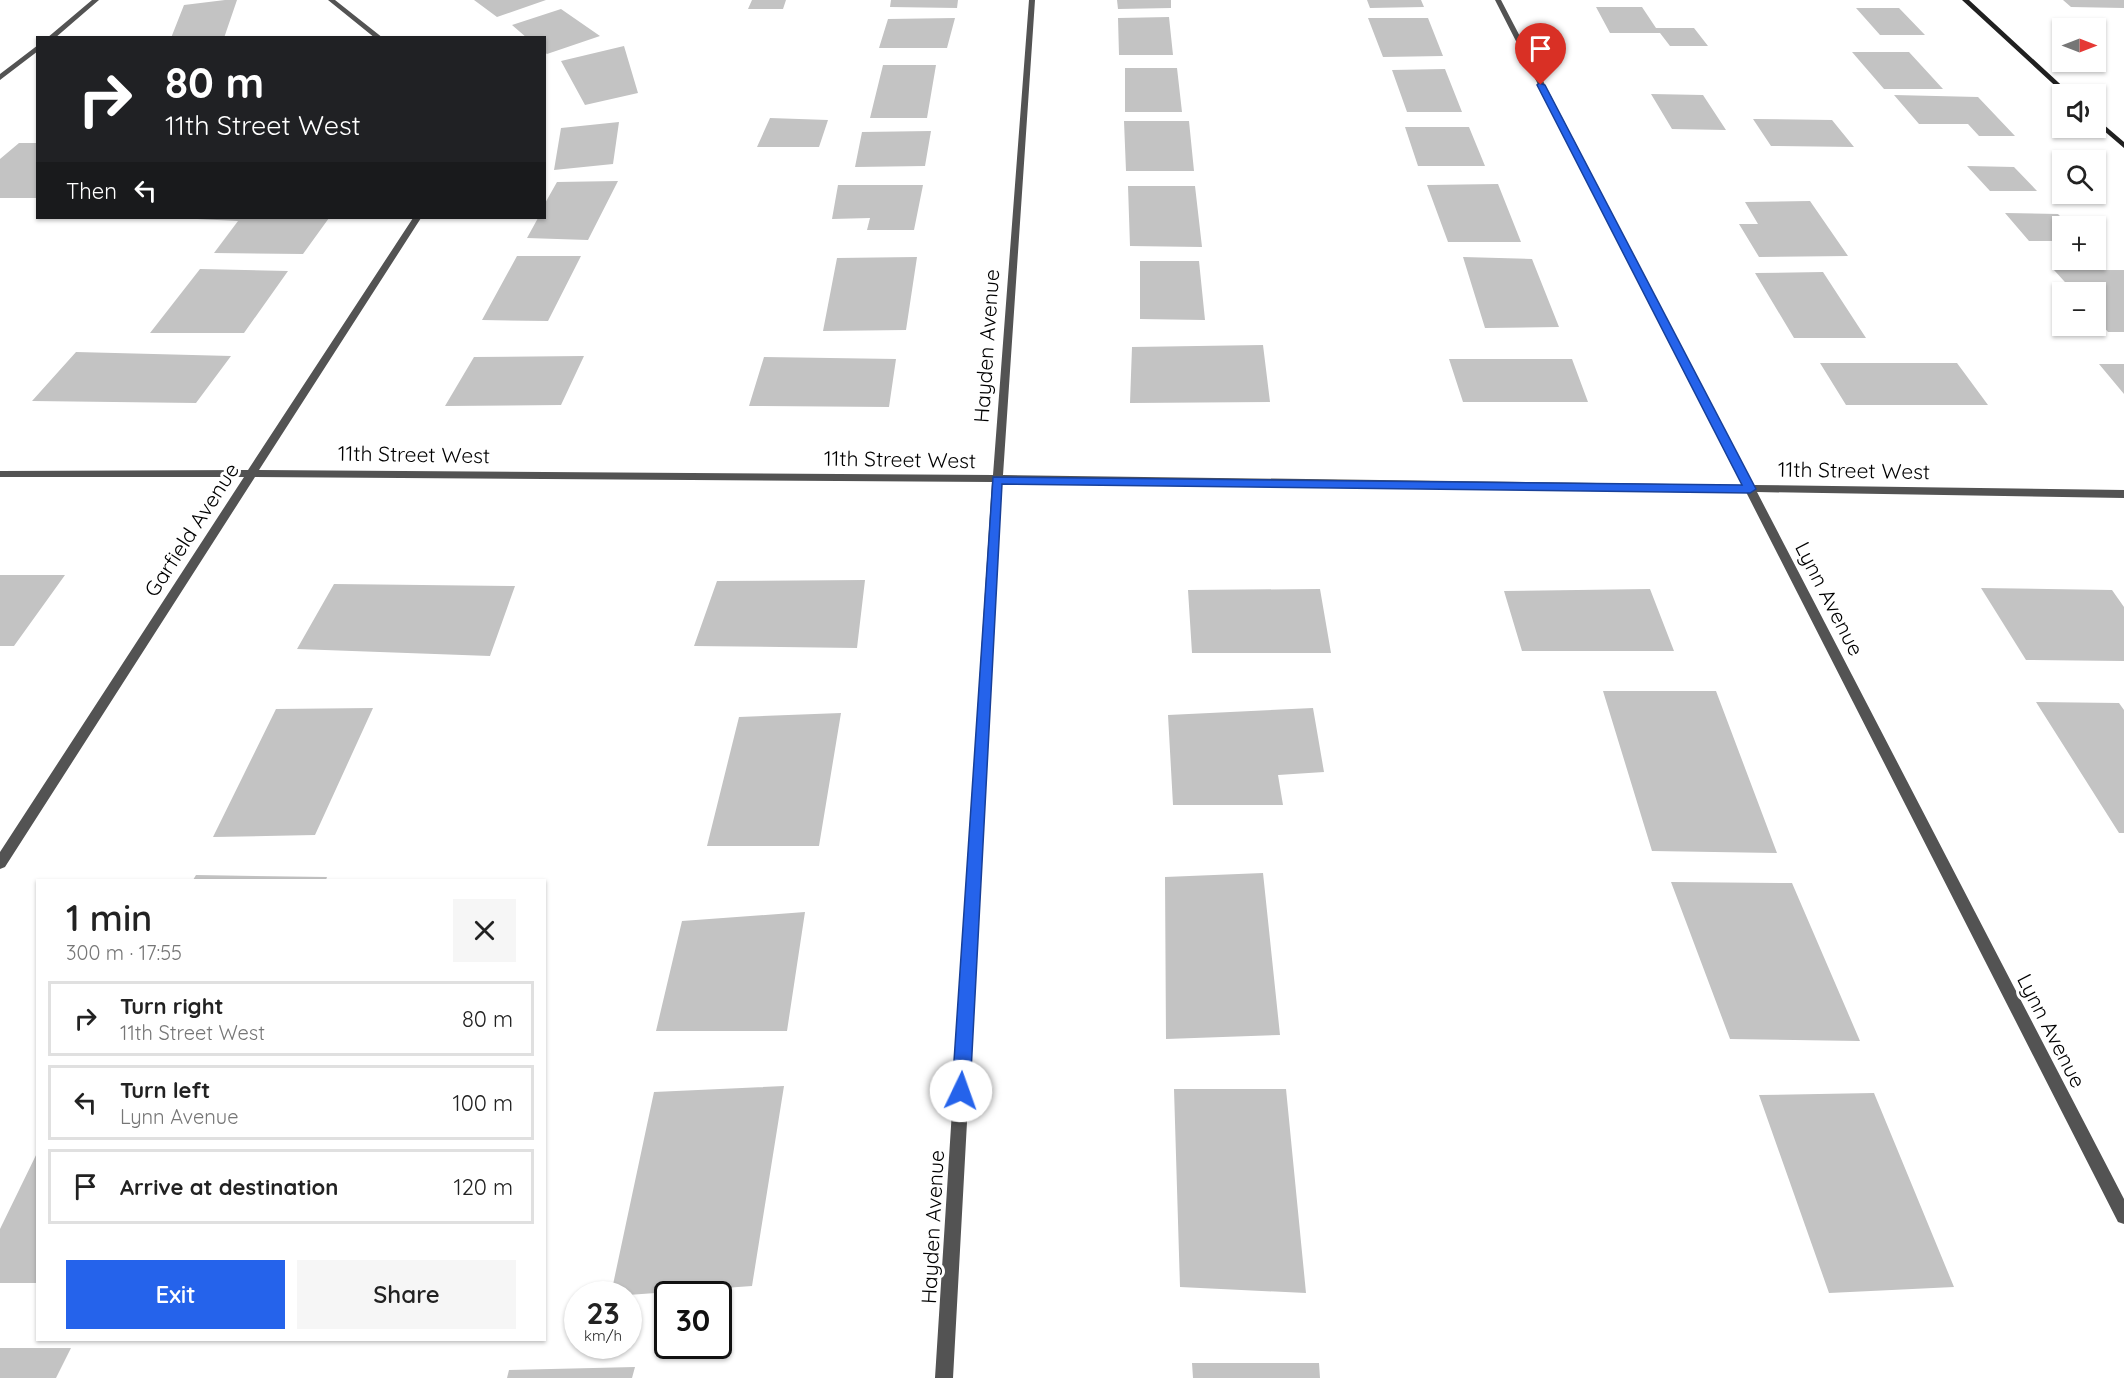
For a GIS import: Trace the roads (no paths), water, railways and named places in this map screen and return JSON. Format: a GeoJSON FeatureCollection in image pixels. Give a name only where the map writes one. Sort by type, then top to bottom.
{"type":"FeatureCollection","features":[{"type":"Feature","properties":{"kind":"street"},"geometry":{"type":"LineString","coordinates":[[52,36],[96,0]]}},
{"type":"Feature","properties":{"kind":"street"},"geometry":{"type":"LineString","coordinates":[[331,0],[377,36]]}},
{"type":"Feature","properties":{"kind":"street","name":"Hayden Avenue"},"geometry":{"type":"LineString","coordinates":[[944,1378],[997,480],[1032,0]]}},
{"type":"Feature","properties":{"kind":"street","name":"Lynn Avenue"},"geometry":{"type":"LineString","coordinates":[[1497,0],[2124,1216]]}},
{"type":"Feature","properties":{"kind":"street"},"geometry":{"type":"LineString","coordinates":[[1965,0],[2057,84]]}},
{"type":"Feature","properties":{"kind":"street"},"geometry":{"type":"LineString","coordinates":[[0,78],[36,49]]}},
{"type":"Feature","properties":{"kind":"street"},"geometry":{"type":"LineString","coordinates":[[2106,129],[2124,146]]}},
{"type":"Feature","properties":{"kind":"street","name":"Garfield Avenue"},"geometry":{"type":"LineString","coordinates":[[0,863],[416,219]]}},
{"type":"Feature","properties":{"kind":"street","name":"11th Street West"},"geometry":{"type":"LineString","coordinates":[[0,474],[252,473],[997,480],[2124,494]]}}]}
